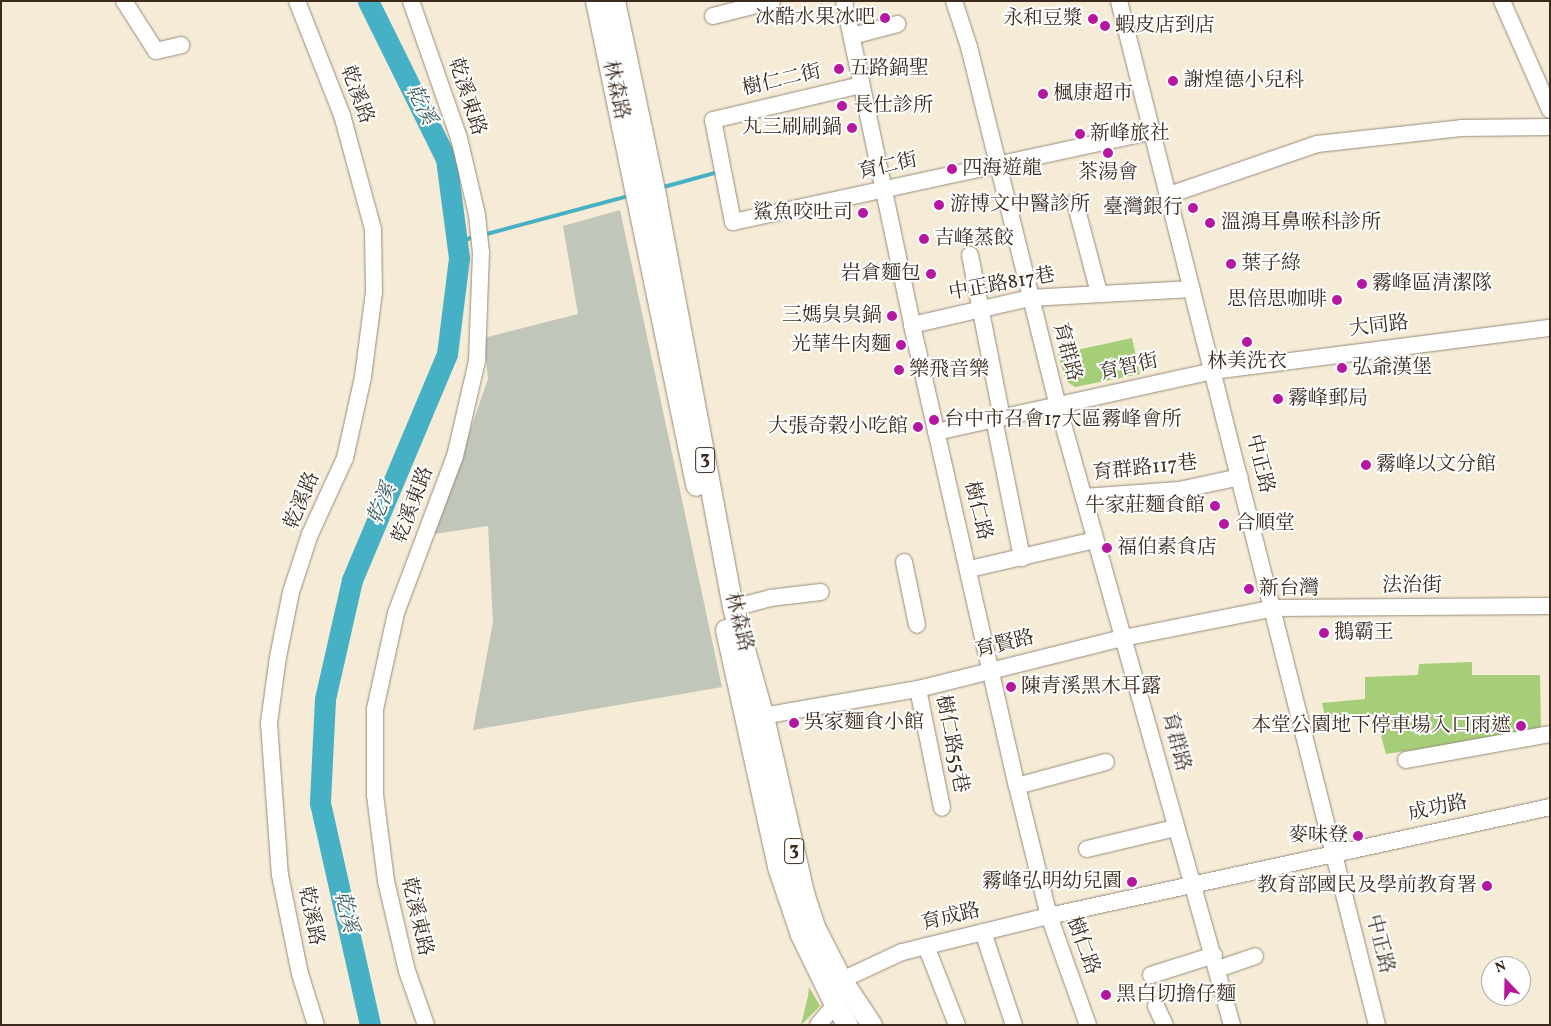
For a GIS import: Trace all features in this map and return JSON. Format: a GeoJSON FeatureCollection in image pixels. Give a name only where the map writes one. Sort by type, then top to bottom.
{"type":"FeatureCollection","features":[{"type":"Feature","properties":{"kind":"main road","name":"林森路"},"geometry":{"type":"LineString","coordinates":[[596,1],[642,177]]}},
{"type":"Feature","properties":{"kind":"main road","name":"林森路"},"geometry":{"type":"LineString","coordinates":[[614,1],[642,177]]}},
{"type":"Feature","properties":{"kind":"main road","name":"3"},"geometry":{"type":"LineString","coordinates":[[642,177],[648,204]]}},
{"type":"Feature","properties":{"kind":"main road","name":"林森路"},"geometry":{"type":"LineString","coordinates":[[648,204],[733,608],[754,718],[778,868],[800,935],[835,1005],[848,1025]]}},
{"type":"Feature","properties":{"kind":"main road","name":"林森路"},"geometry":{"type":"LineString","coordinates":[[648,204],[754,718],[816,929],[842,980],[872,1025]]}},
{"type":"Feature","properties":{"kind":"street"},"geometry":{"type":"LineString","coordinates":[[124,1],[156,51],[181,45]]}},
{"type":"Feature","properties":{"kind":"street","name":"乾溪路"},"geometry":{"type":"LineString","coordinates":[[298,1],[342,115],[373,229],[374,292],[363,378],[345,458],[310,534],[291,592],[278,657],[268,724],[280,874],[300,974],[316,1025]]}},
{"type":"Feature","properties":{"kind":"street","name":"乾溪東路"},"geometry":{"type":"LineString","coordinates":[[411,1],[459,138],[477,215],[481,252],[477,361],[455,456],[396,613],[375,709],[375,795],[386,881],[407,971],[426,1025]]}},
{"type":"Feature","properties":{"kind":"street"},"geometry":{"type":"LineString","coordinates":[[713,16],[772,1]]}},
{"type":"Feature","properties":{"kind":"street","name":"樹仁路"},"geometry":{"type":"LineString","coordinates":[[844,1],[912,325],[970,570],[1017,786],[1049,916],[1088,1025]]}},
{"type":"Feature","properties":{"kind":"street","name":"育群路"},"geometry":{"type":"LineString","coordinates":[[954,1],[969,46],[996,164],[1058,406],[1191,886],[1216,962],[1232,1025]]}},
{"type":"Feature","properties":{"kind":"street","name":"中正路"},"geometry":{"type":"LineString","coordinates":[[1118,1],[1153,131],[1378,1025]]}},
{"type":"Feature","properties":{"kind":"street"},"geometry":{"type":"LineString","coordinates":[[1502,1],[1550,110]]}},
{"type":"Feature","properties":{"kind":"street"},"geometry":{"type":"LineString","coordinates":[[852,36],[897,24]]}},
{"type":"Feature","properties":{"kind":"street","name":"樹仁二街"},"geometry":{"type":"LineString","coordinates":[[713,120],[861,85]]}},
{"type":"Feature","properties":{"kind":"street","name":"育仁街"},"geometry":{"type":"LineString","coordinates":[[713,120],[733,222],[1153,131]]}},
{"type":"Feature","properties":{"kind":"street"},"geometry":{"type":"LineString","coordinates":[[1169,195],[1317,144],[1461,128],[1550,127]]}},
{"type":"Feature","properties":{"kind":"street"},"geometry":{"type":"LineString","coordinates":[[1074,202],[1099,292]]}},
{"type":"Feature","properties":{"kind":"street"},"geometry":{"type":"LineString","coordinates":[[970,255],[1022,558]]}},
{"type":"Feature","properties":{"kind":"street","name":"中正路817巷"},"geometry":{"type":"LineString","coordinates":[[912,325],[1030,298],[1099,292],[1192,289]]}},
{"type":"Feature","properties":{"kind":"street","name":"大同路"},"geometry":{"type":"LineString","coordinates":[[1213,371],[1550,328]]}},
{"type":"Feature","properties":{"kind":"street","name":"育智街"},"geometry":{"type":"LineString","coordinates":[[936,432],[1213,371]]}},
{"type":"Feature","properties":{"kind":"street","name":"育群路117巷"},"geometry":{"type":"LineString","coordinates":[[1084,497],[1179,490],[1240,477]]}},
{"type":"Feature","properties":{"kind":"street"},"geometry":{"type":"LineString","coordinates":[[970,570],[1095,540]]}},
{"type":"Feature","properties":{"kind":"street"},"geometry":{"type":"LineString","coordinates":[[904,562],[917,625]]}},
{"type":"Feature","properties":{"kind":"street"},"geometry":{"type":"LineString","coordinates":[[733,608],[770,598],[821,592]]}},
{"type":"Feature","properties":{"kind":"street","name":"法治街"},"geometry":{"type":"LineString","coordinates":[[1274,608],[1550,606]]}},
{"type":"Feature","properties":{"kind":"street","name":"育賢路"},"geometry":{"type":"LineString","coordinates":[[754,718],[918,689],[1123,638],[1274,608]]}},
{"type":"Feature","properties":{"kind":"street","name":"樹仁路55巷"},"geometry":{"type":"LineString","coordinates":[[918,689],[942,808]]}},
{"type":"Feature","properties":{"kind":"street"},"geometry":{"type":"LineString","coordinates":[[1406,760],[1550,734]]}},
{"type":"Feature","properties":{"kind":"street"},"geometry":{"type":"LineString","coordinates":[[1017,786],[1106,762]]}},
{"type":"Feature","properties":{"kind":"street","name":"成功路"},"geometry":{"type":"LineString","coordinates":[[1335,853],[1550,806]]}},
{"type":"Feature","properties":{"kind":"street"},"geometry":{"type":"LineString","coordinates":[[1087,849],[1175,828]]}},
{"type":"Feature","properties":{"kind":"street","name":"育成路"},"geometry":{"type":"LineString","coordinates":[[842,980],[902,952],[1049,916],[1335,853]]}},
{"type":"Feature","properties":{"kind":"street"},"geometry":{"type":"LineString","coordinates":[[983,932],[1014,1025]]}},
{"type":"Feature","properties":{"kind":"street"},"geometry":{"type":"LineString","coordinates":[[926,946],[957,1025]]}},
{"type":"Feature","properties":{"kind":"street"},"geometry":{"type":"LineString","coordinates":[[1151,975],[1256,956]]}},
{"type":"Feature","properties":{"kind":"street"},"geometry":{"type":"LineString","coordinates":[[818,1025],[835,1005],[842,980]]}},
{"type":"Feature","properties":{"kind":"street"},"geometry":{"type":"LineString","coordinates":[[1156,1006],[1165,1025]]}},
{"type":"Feature","properties":{"kind":"shaded area"},"geometry":{"type":"Polygon","coordinates":[[[620,210],[722,687],[473,730],[493,622],[488,526],[434,534],[488,379],[484,338],[578,314],[563,226],[620,210]]]}},
{"type":"Feature","properties":{"kind":"green space"},"geometry":{"type":"Polygon","coordinates":[[[1132,338],[1140,374],[1075,387],[1066,381],[1058,354],[1132,338]]]}},
{"type":"Feature","properties":{"kind":"green space"},"geometry":{"type":"Polygon","coordinates":[[[1472,662],[1472,675],[1540,675],[1541,730],[1386,754],[1375,714],[1326,720],[1322,703],[1365,699],[1365,677],[1418,675],[1419,664],[1472,662]]]}},
{"type":"Feature","properties":{"kind":"green space"},"geometry":{"type":"Polygon","coordinates":[[[809,987],[820,1006],[801,1025],[808,996],[809,987]]]}},
{"type":"Feature","properties":{"kind":"waterway","name":"乾溪"},"geometry":{"type":"LineString","coordinates":[[368,1],[446,159],[459,258],[447,354],[352,580],[325,699],[320,803],[370,1025]]}},
{"type":"Feature","properties":{"kind":"waterway"},"geometry":{"type":"LineString","coordinates":[[660,188],[718,172]]}},
{"type":"Feature","properties":{"kind":"waterway"},"geometry":{"type":"LineString","coordinates":[[483,235],[629,196]]}},
{"type":"Feature","properties":{"kind":"waterway"},"geometry":{"type":"LineString","coordinates":[[457,242],[474,237]]}},
{"type":"Feature","properties":{"kind":"place","name":"冰酷水果冰吧"},"geometry":{"type":"Point","coordinates":[885,18]}},
{"type":"Feature","properties":{"kind":"place","name":"永和豆漿"},"geometry":{"type":"Point","coordinates":[1093,19]}},
{"type":"Feature","properties":{"kind":"place","name":"蝦皮店到店"},"geometry":{"type":"Point","coordinates":[1105,26]}},
{"type":"Feature","properties":{"kind":"place","name":"五路鍋聖"},"geometry":{"type":"Point","coordinates":[839,69]}},
{"type":"Feature","properties":{"kind":"place","name":"謝煌德小兒科"},"geometry":{"type":"Point","coordinates":[1173,81]}},
{"type":"Feature","properties":{"kind":"place","name":"楓康超市"},"geometry":{"type":"Point","coordinates":[1043,94]}},
{"type":"Feature","properties":{"kind":"place","name":"長仕診所"},"geometry":{"type":"Point","coordinates":[842,106]}},
{"type":"Feature","properties":{"kind":"place","name":"丸三刷刷鍋"},"geometry":{"type":"Point","coordinates":[852,128]}},
{"type":"Feature","properties":{"kind":"place","name":"新峰旅社"},"geometry":{"type":"Point","coordinates":[1080,134]}},
{"type":"Feature","properties":{"kind":"place","name":"茶湯會"},"geometry":{"type":"Point","coordinates":[1108,153]}},
{"type":"Feature","properties":{"kind":"place","name":"四海遊龍"},"geometry":{"type":"Point","coordinates":[952,169]}},
{"type":"Feature","properties":{"kind":"place","name":"游博文中醫診所"},"geometry":{"type":"Point","coordinates":[939,205]}},
{"type":"Feature","properties":{"kind":"place","name":"臺灣銀行"},"geometry":{"type":"Point","coordinates":[1193,208]}},
{"type":"Feature","properties":{"kind":"place","name":"鯊魚咬吐司"},"geometry":{"type":"Point","coordinates":[863,213]}},
{"type":"Feature","properties":{"kind":"place","name":"溫鴻耳鼻喉科診所"},"geometry":{"type":"Point","coordinates":[1210,223]}},
{"type":"Feature","properties":{"kind":"place","name":"吉峰蒸餃"},"geometry":{"type":"Point","coordinates":[924,239]}},
{"type":"Feature","properties":{"kind":"place","name":"葉子綠"},"geometry":{"type":"Point","coordinates":[1231,264]}},
{"type":"Feature","properties":{"kind":"place","name":"岩倉麵包"},"geometry":{"type":"Point","coordinates":[931,274]}},
{"type":"Feature","properties":{"kind":"place","name":"霧峰區清潔隊"},"geometry":{"type":"Point","coordinates":[1362,284]}},
{"type":"Feature","properties":{"kind":"place","name":"思倍思咖啡"},"geometry":{"type":"Point","coordinates":[1337,300]}},
{"type":"Feature","properties":{"kind":"place","name":"三媽臭臭鍋"},"geometry":{"type":"Point","coordinates":[892,316]}},
{"type":"Feature","properties":{"kind":"place","name":"林美洗衣"},"geometry":{"type":"Point","coordinates":[1247,342]}},
{"type":"Feature","properties":{"kind":"place","name":"光華牛肉麵"},"geometry":{"type":"Point","coordinates":[901,345]}},
{"type":"Feature","properties":{"kind":"place","name":"弘爺漢堡"},"geometry":{"type":"Point","coordinates":[1342,368]}},
{"type":"Feature","properties":{"kind":"place","name":"樂飛音樂"},"geometry":{"type":"Point","coordinates":[899,370]}},
{"type":"Feature","properties":{"kind":"place","name":"霧峰郵局"},"geometry":{"type":"Point","coordinates":[1278,399]}},
{"type":"Feature","properties":{"kind":"place","name":"台中市召會17大區霧峰會所"},"geometry":{"type":"Point","coordinates":[934,420]}},
{"type":"Feature","properties":{"kind":"place","name":"大張奇榖小吃館"},"geometry":{"type":"Point","coordinates":[918,427]}},
{"type":"Feature","properties":{"kind":"place","name":"霧峰以文分館"},"geometry":{"type":"Point","coordinates":[1366,465]}},
{"type":"Feature","properties":{"kind":"place","name":"牛家莊麵食館"},"geometry":{"type":"Point","coordinates":[1215,506]}},
{"type":"Feature","properties":{"kind":"place","name":"合順堂"},"geometry":{"type":"Point","coordinates":[1224,524]}},
{"type":"Feature","properties":{"kind":"place","name":"福伯素食店"},"geometry":{"type":"Point","coordinates":[1107,548]}},
{"type":"Feature","properties":{"kind":"place","name":"新台灣"},"geometry":{"type":"Point","coordinates":[1249,589]}},
{"type":"Feature","properties":{"kind":"place","name":"鵝霸王"},"geometry":{"type":"Point","coordinates":[1324,633]}},
{"type":"Feature","properties":{"kind":"place","name":"陳青溪黑木耳露"},"geometry":{"type":"Point","coordinates":[1011,687]}},
{"type":"Feature","properties":{"kind":"place","name":"吳家麵食小館"},"geometry":{"type":"Point","coordinates":[794,723]}},
{"type":"Feature","properties":{"kind":"place","name":"本堂公園地下停車場入口雨遮"},"geometry":{"type":"Point","coordinates":[1521,726]}},
{"type":"Feature","properties":{"kind":"place","name":"麥味登"},"geometry":{"type":"Point","coordinates":[1358,836]}},
{"type":"Feature","properties":{"kind":"place","name":"霧峰弘明幼兒園"},"geometry":{"type":"Point","coordinates":[1132,882]}},
{"type":"Feature","properties":{"kind":"place","name":"教育部國民及學前教育署"},"geometry":{"type":"Point","coordinates":[1487,886]}},
{"type":"Feature","properties":{"kind":"place","name":"黑白切擔仔麵"},"geometry":{"type":"Point","coordinates":[1106,995]}}]}
